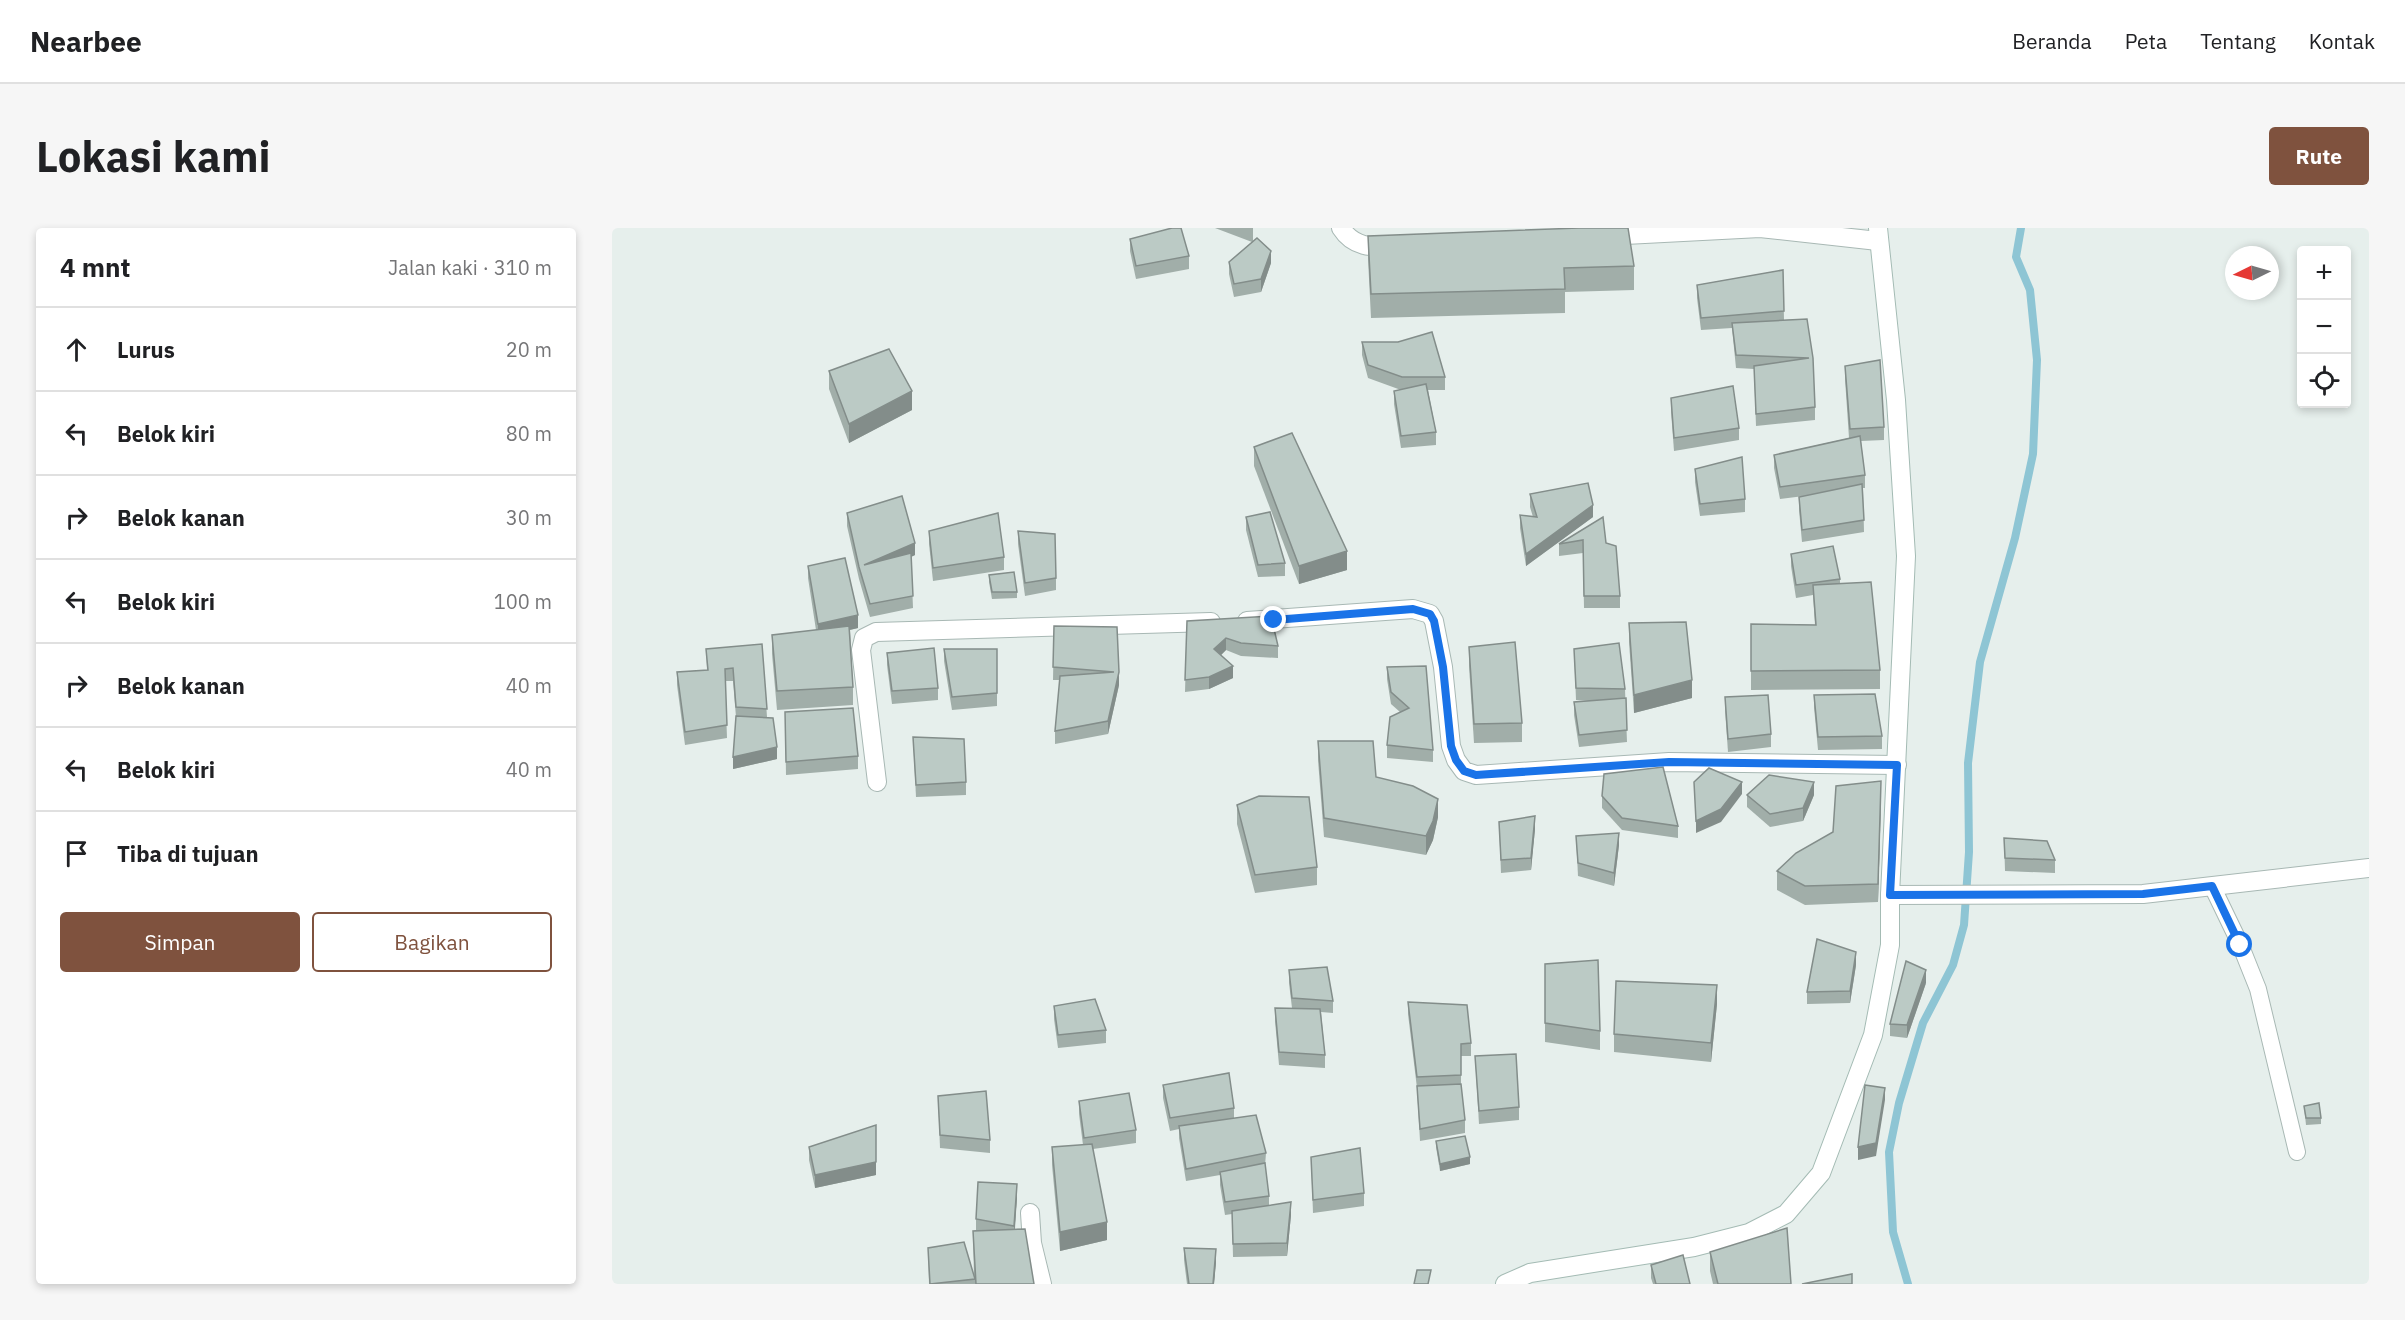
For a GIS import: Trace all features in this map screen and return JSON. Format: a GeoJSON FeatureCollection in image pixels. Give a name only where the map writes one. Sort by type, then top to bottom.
{"type":"FeatureCollection","features":[{"type":"Feature","properties":{"kind":"street"},"geometry":{"type":"LineString","coordinates":[[1341,228],[1353,241],[1364,245],[1410,246]]}},
{"type":"Feature","properties":{"kind":"street"},"geometry":{"type":"LineString","coordinates":[[1504,1284],[1530,1273],[1694,1247],[1749,1233],[1786,1214],[1821,1173],[1873,1035],[1890,945],[1890,895],[1906,556],[1896,400],[1878,234],[1760,228],[1594,236]]}},
{"type":"Feature","properties":{"kind":"street"},"geometry":{"type":"LineString","coordinates":[[877,782],[861,650],[864,638],[876,632],[1274,620],[1413,609],[1430,614],[1434,621],[1443,667],[1451,746],[1456,760],[1464,771],[1476,775],[1669,762],[1897,765]]}},
{"type":"Feature","properties":{"kind":"street"},"geometry":{"type":"LineString","coordinates":[[1890,895],[2143,894],[2369,868]]}},
{"type":"Feature","properties":{"kind":"street"},"geometry":{"type":"LineString","coordinates":[[1030,1213],[1032,1244],[1042,1284]]}},
{"type":"Feature","properties":{"kind":"lane"},"geometry":{"type":"LineString","coordinates":[[2212,886],[2258,989],[2297,1152]]}},
{"type":"Feature","properties":{"kind":"building"},"geometry":{"type":"Polygon","coordinates":[[[1172,228],[1181,228],[1189,256],[1136,266],[1130,239],[1172,228]]]}},
{"type":"Feature","properties":{"kind":"building"},"geometry":{"type":"Polygon","coordinates":[[[1628,228],[1634,266],[1564,268],[1565,289],[1371,294],[1368,236],[1628,228]]]}},
{"type":"Feature","properties":{"kind":"building"},"geometry":{"type":"Polygon","coordinates":[[[1257,238],[1271,251],[1261,279],[1234,284],[1229,262],[1257,238]]]}},
{"type":"Feature","properties":{"kind":"building"},"geometry":{"type":"Polygon","coordinates":[[[1783,270],[1784,311],[1701,318],[1697,285],[1783,270]]]}},
{"type":"Feature","properties":{"kind":"building"},"geometry":{"type":"Polygon","coordinates":[[[1807,319],[1813,358],[1815,407],[1756,414],[1754,366],[1809,358],[1736,355],[1732,323],[1807,319]]]}},
{"type":"Feature","properties":{"kind":"building"},"geometry":{"type":"Polygon","coordinates":[[[1432,332],[1445,377],[1402,377],[1368,365],[1362,342],[1398,342],[1432,332]]]}},
{"type":"Feature","properties":{"kind":"building"},"geometry":{"type":"Polygon","coordinates":[[[889,349],[912,391],[849,424],[829,371],[889,349]]]}},
{"type":"Feature","properties":{"kind":"building"},"geometry":{"type":"Polygon","coordinates":[[[1880,360],[1884,427],[1850,429],[1845,366],[1880,360]]]}},
{"type":"Feature","properties":{"kind":"building"},"geometry":{"type":"Polygon","coordinates":[[[1426,384],[1436,432],[1401,436],[1394,391],[1426,384]]]}},
{"type":"Feature","properties":{"kind":"building"},"geometry":{"type":"Polygon","coordinates":[[[1733,386],[1739,428],[1674,438],[1671,398],[1733,386]]]}},
{"type":"Feature","properties":{"kind":"building"},"geometry":{"type":"Polygon","coordinates":[[[1292,433],[1347,551],[1299,566],[1254,447],[1292,433]]]}},
{"type":"Feature","properties":{"kind":"building"},"geometry":{"type":"Polygon","coordinates":[[[1860,436],[1865,475],[1780,487],[1774,455],[1860,436]]]}},
{"type":"Feature","properties":{"kind":"building"},"geometry":{"type":"Polygon","coordinates":[[[1742,457],[1745,499],[1700,504],[1695,469],[1742,457]]]}},
{"type":"Feature","properties":{"kind":"building"},"geometry":{"type":"Polygon","coordinates":[[[1588,483],[1593,505],[1526,554],[1520,515],[1537,517],[1530,494],[1588,483]]]}},
{"type":"Feature","properties":{"kind":"building"},"geometry":{"type":"Polygon","coordinates":[[[1862,484],[1864,520],[1802,530],[1799,497],[1862,484]]]}},
{"type":"Feature","properties":{"kind":"building"},"geometry":{"type":"Polygon","coordinates":[[[902,496],[915,543],[864,565],[911,553],[913,596],[870,604],[847,513],[902,496]]]}},
{"type":"Feature","properties":{"kind":"building"},"geometry":{"type":"Polygon","coordinates":[[[1270,512],[1285,563],[1258,565],[1246,517],[1270,512]]]}},
{"type":"Feature","properties":{"kind":"building"},"geometry":{"type":"Polygon","coordinates":[[[998,513],[1004,557],[933,568],[929,531],[998,513]]]}},
{"type":"Feature","properties":{"kind":"building"},"geometry":{"type":"Polygon","coordinates":[[[1603,517],[1606,543],[1616,546],[1620,596],[1584,596],[1583,540],[1559,544],[1603,517]]]}},
{"type":"Feature","properties":{"kind":"building"},"geometry":{"type":"Polygon","coordinates":[[[1018,531],[1055,534],[1056,578],[1025,583],[1018,531]]]}},
{"type":"Feature","properties":{"kind":"building"},"geometry":{"type":"Polygon","coordinates":[[[1833,546],[1840,579],[1796,585],[1791,554],[1833,546]]]}},
{"type":"Feature","properties":{"kind":"building"},"geometry":{"type":"Polygon","coordinates":[[[845,558],[858,615],[818,624],[808,566],[845,558]]]}},
{"type":"Feature","properties":{"kind":"building"},"geometry":{"type":"Polygon","coordinates":[[[1014,572],[1017,592],[992,592],[989,575],[1014,572]]]}},
{"type":"Feature","properties":{"kind":"building"},"geometry":{"type":"Polygon","coordinates":[[[1871,582],[1880,670],[1751,671],[1751,624],[1816,625],[1813,585],[1871,582]]]}},
{"type":"Feature","properties":{"kind":"building"},"geometry":{"type":"Polygon","coordinates":[[[1271,616],[1278,646],[1241,643],[1226,638],[1214,649],[1233,666],[1209,677],[1185,680],[1187,621],[1271,616]]]}},
{"type":"Feature","properties":{"kind":"building"},"geometry":{"type":"Polygon","coordinates":[[[1686,622],[1692,680],[1634,695],[1629,623],[1686,622]]]}},
{"type":"Feature","properties":{"kind":"building"},"geometry":{"type":"Polygon","coordinates":[[[849,626],[853,687],[777,691],[772,635],[849,626]]]}},
{"type":"Feature","properties":{"kind":"building"},"geometry":{"type":"Polygon","coordinates":[[[1054,626],[1117,627],[1119,672],[1108,721],[1055,731],[1060,676],[1114,672],[1053,667],[1054,626]]]}},
{"type":"Feature","properties":{"kind":"building"},"geometry":{"type":"Polygon","coordinates":[[[1515,642],[1522,723],[1474,724],[1469,647],[1515,642]]]}},
{"type":"Feature","properties":{"kind":"building"},"geometry":{"type":"Polygon","coordinates":[[[1619,643],[1625,689],[1576,688],[1574,649],[1619,643]]]}},
{"type":"Feature","properties":{"kind":"building"},"geometry":{"type":"Polygon","coordinates":[[[762,644],[767,709],[736,707],[733,668],[725,669],[727,725],[685,732],[677,672],[708,670],[706,649],[762,644]]]}},
{"type":"Feature","properties":{"kind":"building"},"geometry":{"type":"Polygon","coordinates":[[[934,648],[938,688],[892,691],[887,653],[934,648]]]}},
{"type":"Feature","properties":{"kind":"building"},"geometry":{"type":"Polygon","coordinates":[[[944,649],[997,649],[997,693],[952,697],[944,649]]]}},
{"type":"Feature","properties":{"kind":"building"},"geometry":{"type":"Polygon","coordinates":[[[1426,666],[1433,750],[1387,745],[1390,717],[1409,708],[1391,692],[1387,667],[1426,666]]]}},
{"type":"Feature","properties":{"kind":"building"},"geometry":{"type":"Polygon","coordinates":[[[1875,694],[1882,736],[1818,737],[1814,695],[1875,694]]]}},
{"type":"Feature","properties":{"kind":"building"},"geometry":{"type":"Polygon","coordinates":[[[1768,695],[1771,734],[1728,739],[1725,697],[1768,695]]]}},
{"type":"Feature","properties":{"kind":"building"},"geometry":{"type":"Polygon","coordinates":[[[1626,698],[1627,730],[1579,735],[1574,702],[1626,698]]]}},
{"type":"Feature","properties":{"kind":"building"},"geometry":{"type":"Polygon","coordinates":[[[853,708],[858,756],[786,762],[785,712],[853,708]]]}},
{"type":"Feature","properties":{"kind":"building"},"geometry":{"type":"Polygon","coordinates":[[[736,716],[773,718],[777,747],[733,757],[736,716]]]}},
{"type":"Feature","properties":{"kind":"building"},"geometry":{"type":"Polygon","coordinates":[[[913,737],[964,739],[966,782],[916,785],[913,737]]]}},
{"type":"Feature","properties":{"kind":"building"},"geometry":{"type":"Polygon","coordinates":[[[1318,741],[1373,741],[1376,777],[1413,786],[1438,799],[1433,821],[1426,836],[1324,818],[1318,741]]]}},
{"type":"Feature","properties":{"kind":"building"},"geometry":{"type":"Polygon","coordinates":[[[1663,767],[1678,826],[1622,818],[1602,796],[1604,774],[1663,767]]]}},
{"type":"Feature","properties":{"kind":"building"},"geometry":{"type":"Polygon","coordinates":[[[1709,768],[1742,782],[1721,809],[1696,821],[1694,782],[1709,768]]]}},
{"type":"Feature","properties":{"kind":"building"},"geometry":{"type":"Polygon","coordinates":[[[1769,775],[1814,782],[1803,808],[1770,814],[1747,795],[1769,775]]]}},
{"type":"Feature","properties":{"kind":"building"},"geometry":{"type":"Polygon","coordinates":[[[1881,781],[1878,884],[1805,886],[1777,871],[1796,853],[1833,832],[1836,786],[1881,781]]]}},
{"type":"Feature","properties":{"kind":"building"},"geometry":{"type":"Polygon","coordinates":[[[1259,796],[1309,797],[1317,867],[1255,875],[1237,805],[1259,796]]]}},
{"type":"Feature","properties":{"kind":"building"},"geometry":{"type":"Polygon","coordinates":[[[1535,816],[1531,858],[1501,860],[1499,822],[1535,816]]]}},
{"type":"Feature","properties":{"kind":"building"},"geometry":{"type":"Polygon","coordinates":[[[1619,833],[1614,873],[1578,863],[1576,836],[1619,833]]]}},
{"type":"Feature","properties":{"kind":"building"},"geometry":{"type":"Polygon","coordinates":[[[2004,838],[2047,841],[2055,860],[2005,858],[2004,838]]]}},
{"type":"Feature","properties":{"kind":"building"},"geometry":{"type":"Polygon","coordinates":[[[1817,939],[1856,952],[1850,991],[1807,992],[1817,939]]]}},
{"type":"Feature","properties":{"kind":"building"},"geometry":{"type":"Polygon","coordinates":[[[1598,960],[1600,1031],[1545,1023],[1545,964],[1598,960]]]}},
{"type":"Feature","properties":{"kind":"building"},"geometry":{"type":"Polygon","coordinates":[[[1906,961],[1926,970],[1907,1025],[1890,1024],[1906,961]]]}},
{"type":"Feature","properties":{"kind":"building"},"geometry":{"type":"Polygon","coordinates":[[[1327,967],[1333,1001],[1292,998],[1289,970],[1327,967]]]}},
{"type":"Feature","properties":{"kind":"building"},"geometry":{"type":"Polygon","coordinates":[[[1616,981],[1717,985],[1711,1043],[1614,1034],[1616,981]]]}},
{"type":"Feature","properties":{"kind":"building"},"geometry":{"type":"Polygon","coordinates":[[[1095,999],[1106,1030],[1058,1035],[1054,1006],[1095,999]]]}},
{"type":"Feature","properties":{"kind":"building"},"geometry":{"type":"Polygon","coordinates":[[[1408,1002],[1467,1005],[1471,1043],[1461,1044],[1461,1075],[1417,1077],[1408,1002]]]}},
{"type":"Feature","properties":{"kind":"building"},"geometry":{"type":"Polygon","coordinates":[[[1275,1008],[1320,1009],[1325,1055],[1279,1052],[1275,1008]]]}},
{"type":"Feature","properties":{"kind":"building"},"geometry":{"type":"Polygon","coordinates":[[[1516,1054],[1519,1107],[1479,1111],[1475,1056],[1516,1054]]]}},
{"type":"Feature","properties":{"kind":"building"},"geometry":{"type":"Polygon","coordinates":[[[1229,1073],[1234,1108],[1170,1118],[1163,1085],[1229,1073]]]}},
{"type":"Feature","properties":{"kind":"building"},"geometry":{"type":"Polygon","coordinates":[[[1461,1084],[1465,1120],[1420,1129],[1417,1086],[1461,1084]]]}},
{"type":"Feature","properties":{"kind":"building"},"geometry":{"type":"Polygon","coordinates":[[[1865,1085],[1885,1088],[1876,1143],[1858,1147],[1865,1085]]]}},
{"type":"Feature","properties":{"kind":"building"},"geometry":{"type":"Polygon","coordinates":[[[986,1091],[990,1140],[940,1135],[938,1096],[986,1091]]]}},
{"type":"Feature","properties":{"kind":"building"},"geometry":{"type":"Polygon","coordinates":[[[1129,1093],[1136,1130],[1084,1138],[1079,1101],[1129,1093]]]}},
{"type":"Feature","properties":{"kind":"building"},"geometry":{"type":"Polygon","coordinates":[[[2319,1103],[2321,1118],[2306,1118],[2304,1106],[2319,1103]]]}},
{"type":"Feature","properties":{"kind":"building"},"geometry":{"type":"Polygon","coordinates":[[[1256,1115],[1266,1153],[1186,1169],[1179,1126],[1256,1115]]]}},
{"type":"Feature","properties":{"kind":"building"},"geometry":{"type":"Polygon","coordinates":[[[876,1125],[876,1162],[815,1175],[809,1147],[876,1125]]]}},
{"type":"Feature","properties":{"kind":"building"},"geometry":{"type":"Polygon","coordinates":[[[1465,1136],[1470,1157],[1440,1164],[1436,1141],[1465,1136]]]}},
{"type":"Feature","properties":{"kind":"building"},"geometry":{"type":"Polygon","coordinates":[[[1092,1144],[1107,1222],[1060,1232],[1052,1147],[1092,1144]]]}},
{"type":"Feature","properties":{"kind":"building"},"geometry":{"type":"Polygon","coordinates":[[[1360,1148],[1364,1193],[1313,1200],[1311,1157],[1360,1148]]]}},
{"type":"Feature","properties":{"kind":"building"},"geometry":{"type":"Polygon","coordinates":[[[1265,1163],[1269,1196],[1225,1202],[1220,1172],[1265,1163]]]}},
{"type":"Feature","properties":{"kind":"building"},"geometry":{"type":"Polygon","coordinates":[[[978,1182],[1017,1184],[1014,1226],[976,1219],[978,1182]]]}},
{"type":"Feature","properties":{"kind":"building"},"geometry":{"type":"Polygon","coordinates":[[[1291,1202],[1287,1243],[1233,1244],[1232,1211],[1291,1202]]]}},
{"type":"Feature","properties":{"kind":"building"},"geometry":{"type":"Polygon","coordinates":[[[1787,1228],[1791,1284],[1718,1284],[1710,1252],[1787,1228]]]}},
{"type":"Feature","properties":{"kind":"building"},"geometry":{"type":"Polygon","coordinates":[[[1025,1229],[1034,1284],[976,1284],[973,1231],[1025,1229]]]}},
{"type":"Feature","properties":{"kind":"building"},"geometry":{"type":"Polygon","coordinates":[[[964,1242],[975,1279],[930,1284],[928,1248],[964,1242]]]}},
{"type":"Feature","properties":{"kind":"building"},"geometry":{"type":"Polygon","coordinates":[[[1184,1248],[1216,1249],[1213,1284],[1189,1284],[1184,1248]]]}},
{"type":"Feature","properties":{"kind":"building"},"geometry":{"type":"Polygon","coordinates":[[[1683,1255],[1690,1284],[1656,1284],[1651,1265],[1683,1255]]]}},
{"type":"Feature","properties":{"kind":"building"},"geometry":{"type":"Polygon","coordinates":[[[1417,1270],[1431,1270],[1428,1284],[1414,1284],[1417,1270]]]}},
{"type":"Feature","properties":{"kind":"building"},"geometry":{"type":"Polygon","coordinates":[[[1852,1274],[1852,1284],[1802,1284],[1852,1274]]]}},
{"type":"Feature","properties":{"kind":"waterway"},"geometry":{"type":"LineString","coordinates":[[1908,1284],[1893,1232],[1889,1152],[1899,1103],[1923,1023],[1953,965],[1964,925],[1969,852],[1968,763],[1980,662],[2015,538],[2033,454],[2037,360],[2030,290],[2016,257],[2021,228]]}},
{"type":"Feature","properties":{"kind":"route"},"geometry":{"type":"LineString","coordinates":[[1274,620],[1413,609],[1430,614],[1434,621],[1443,667],[1451,746],[1456,760],[1464,771],[1476,775],[1669,762],[1897,765],[1890,895],[2143,894],[2212,886],[2240,945]]}}]}
